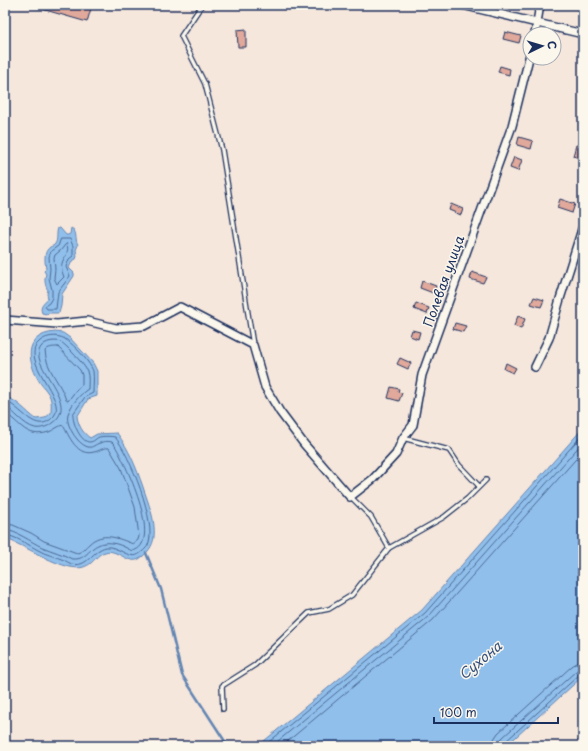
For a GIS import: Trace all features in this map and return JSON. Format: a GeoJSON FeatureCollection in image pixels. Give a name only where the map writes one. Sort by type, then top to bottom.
{"type":"FeatureCollection","features":[{"type":"Feature","properties":{"kind":"street"},"geometry":{"type":"LineString","coordinates":[[462,5],[583,34]]}},
{"type":"Feature","properties":{"kind":"street"},"geometry":{"type":"LineString","coordinates":[[537,24],[540,5]]}},
{"type":"Feature","properties":{"kind":"street","name":"Полевая улица"},"geometry":{"type":"LineString","coordinates":[[350,496],[373,479],[396,454],[403,438],[413,425],[422,375],[512,126],[527,66]]}},
{"type":"Feature","properties":{"kind":"street"},"geometry":{"type":"LineString","coordinates":[[535,367],[550,338],[560,299],[583,226]]}},
{"type":"Feature","properties":{"kind":"street"},"geometry":{"type":"LineString","coordinates":[[5,320],[57,324],[87,321],[116,328],[144,326],[180,307],[253,345],[265,387],[280,412],[304,444],[350,496]]}},
{"type":"Feature","properties":{"kind":"lane"},"geometry":{"type":"LineString","coordinates":[[202,5],[181,36],[205,84],[222,150],[253,345]]}},
{"type":"Feature","properties":{"kind":"lane"},"geometry":{"type":"LineString","coordinates":[[403,438],[449,450],[459,465],[479,486]]}},
{"type":"Feature","properties":{"kind":"lane"},"geometry":{"type":"LineString","coordinates":[[223,709],[222,686],[255,665],[309,613],[329,609],[352,595],[389,548],[444,518],[468,498],[486,480]]}},
{"type":"Feature","properties":{"kind":"lane"},"geometry":{"type":"LineString","coordinates":[[350,496],[371,517],[389,548]]}},
{"type":"Feature","properties":{"kind":"water"},"geometry":{"type":"Polygon","coordinates":[[[58,228],[60,228],[66,235],[70,234],[71,228],[74,230],[78,245],[76,250],[77,256],[76,259],[72,261],[69,268],[74,273],[74,276],[62,294],[59,313],[46,314],[42,313],[41,308],[42,304],[48,298],[48,290],[45,282],[46,274],[44,271],[46,269],[45,254],[56,242],[58,228]]]}},
{"type":"Feature","properties":{"kind":"water"},"geometry":{"type":"Polygon","coordinates":[[[55,332],[63,333],[70,338],[93,363],[97,371],[97,396],[88,399],[77,417],[81,429],[90,438],[97,434],[117,433],[129,453],[138,473],[154,524],[151,547],[145,555],[139,559],[131,560],[109,551],[102,553],[86,566],[80,568],[72,567],[55,562],[5,538],[5,397],[18,403],[36,419],[45,418],[51,413],[50,397],[36,376],[30,351],[32,344],[37,338],[44,334],[55,332]]]}},
{"type":"Feature","properties":{"kind":"water","name":"Сухона"},"geometry":{"type":"Polygon","coordinates":[[[583,428],[583,676],[506,746],[258,746],[422,610],[583,428]]]}},
{"type":"Feature","properties":{"kind":"building"},"geometry":{"type":"Polygon","coordinates":[[[35,5],[92,5],[87,22],[35,7],[35,5]]]}},
{"type":"Feature","properties":{"kind":"building"},"geometry":{"type":"Polygon","coordinates":[[[246,29],[246,47],[238,47],[237,30],[246,29]]]}},
{"type":"Feature","properties":{"kind":"building"},"geometry":{"type":"Polygon","coordinates":[[[505,32],[521,36],[519,43],[503,39],[505,32]]]}},
{"type":"Feature","properties":{"kind":"building"},"geometry":{"type":"Polygon","coordinates":[[[500,66],[510,69],[509,75],[498,72],[500,66]]]}},
{"type":"Feature","properties":{"kind":"building"},"geometry":{"type":"Polygon","coordinates":[[[519,137],[533,141],[531,149],[517,145],[519,137]]]}},
{"type":"Feature","properties":{"kind":"building"},"geometry":{"type":"Polygon","coordinates":[[[576,145],[583,147],[583,159],[573,156],[576,145]]]}},
{"type":"Feature","properties":{"kind":"building"},"geometry":{"type":"Polygon","coordinates":[[[514,157],[522,160],[518,171],[510,168],[514,157]]]}},
{"type":"Feature","properties":{"kind":"building"},"geometry":{"type":"Polygon","coordinates":[[[560,199],[575,204],[572,213],[557,208],[560,199]]]}},
{"type":"Feature","properties":{"kind":"building"},"geometry":{"type":"Polygon","coordinates":[[[451,204],[463,209],[461,215],[449,210],[451,204]]]}},
{"type":"Feature","properties":{"kind":"building"},"geometry":{"type":"Polygon","coordinates":[[[472,272],[486,277],[483,283],[470,279],[472,272]]]}},
{"type":"Feature","properties":{"kind":"building"},"geometry":{"type":"Polygon","coordinates":[[[422,281],[436,286],[433,293],[420,288],[422,281]]]}},
{"type":"Feature","properties":{"kind":"building"},"geometry":{"type":"Polygon","coordinates":[[[534,297],[544,300],[541,307],[531,304],[534,297]]]}},
{"type":"Feature","properties":{"kind":"building"},"geometry":{"type":"Polygon","coordinates":[[[416,303],[429,308],[427,314],[414,309],[416,303]]]}},
{"type":"Feature","properties":{"kind":"building"},"geometry":{"type":"Polygon","coordinates":[[[518,316],[525,319],[521,329],[514,326],[518,316]]]}},
{"type":"Feature","properties":{"kind":"building"},"geometry":{"type":"Polygon","coordinates":[[[455,323],[466,326],[463,332],[453,329],[455,323]]]}},
{"type":"Feature","properties":{"kind":"building"},"geometry":{"type":"Polygon","coordinates":[[[412,330],[420,332],[418,339],[410,336],[412,330]]]}},
{"type":"Feature","properties":{"kind":"building"},"geometry":{"type":"Polygon","coordinates":[[[400,358],[411,363],[408,369],[397,364],[400,358]]]}},
{"type":"Feature","properties":{"kind":"building"},"geometry":{"type":"Polygon","coordinates":[[[506,363],[516,368],[513,373],[504,369],[506,363]]]}},
{"type":"Feature","properties":{"kind":"building"},"geometry":{"type":"Polygon","coordinates":[[[391,387],[399,389],[398,392],[402,393],[399,401],[388,398],[391,387]]]}},
{"type":"Feature","properties":{"kind":"waterway"},"geometry":{"type":"LineString","coordinates":[[146,553],[161,589],[182,675],[228,746]]}}]}
